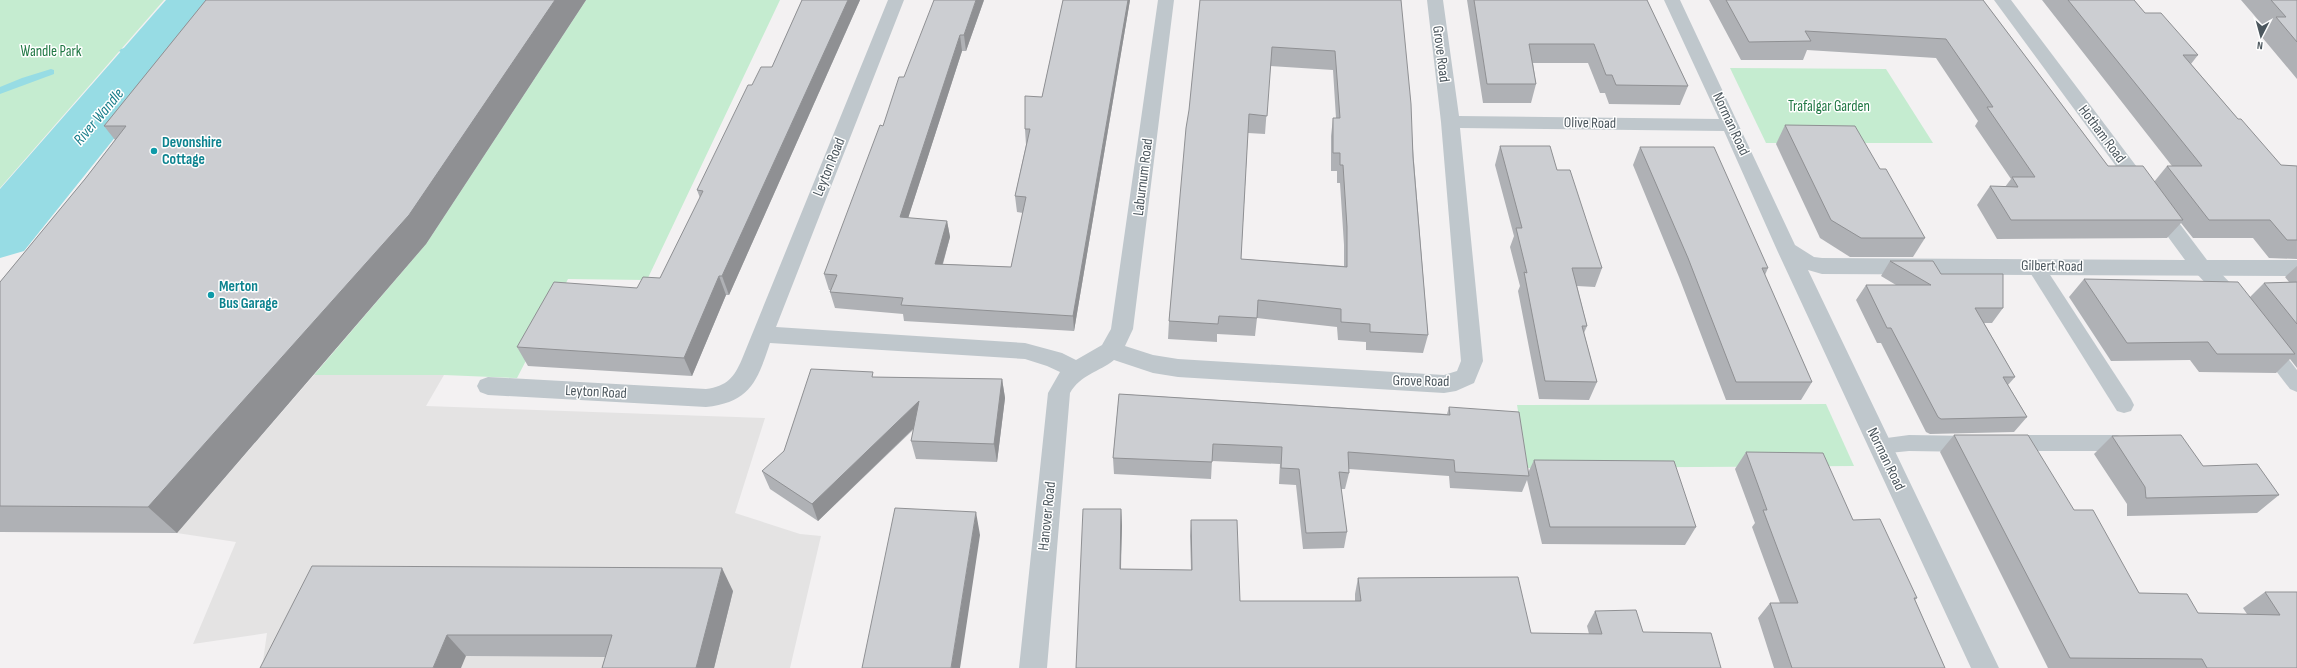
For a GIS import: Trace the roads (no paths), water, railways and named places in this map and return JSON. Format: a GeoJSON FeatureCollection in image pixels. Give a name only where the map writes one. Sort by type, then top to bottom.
{"type":"FeatureCollection","features":[{"type":"Feature","properties":{"kind":"street","name":"Leyton Road"},"geometry":{"type":"LineString","coordinates":[[488,386],[706,398],[727,395],[739,386],[749,369],[896,0]]}},
{"type":"Feature","properties":{"kind":"street","name":"Laburnum Road"},"geometry":{"type":"LineString","coordinates":[[1110,350],[1116,343],[1125,313],[1166,0]]}},
{"type":"Feature","properties":{"kind":"street","name":"Grove Road"},"geometry":{"type":"LineString","coordinates":[[1110,350],[1153,364],[1178,368],[1444,384],[1456,382],[1466,377],[1472,361],[1450,122],[1435,0]]}},
{"type":"Feature","properties":{"kind":"street","name":"Norman Road"},"geometry":{"type":"LineString","coordinates":[[1672,0],[1731,125],[1787,250],[1985,668]]}},
{"type":"Feature","properties":{"kind":"street","name":"Hotham Road"},"geometry":{"type":"LineString","coordinates":[[2002,0],[2202,268]]}},
{"type":"Feature","properties":{"kind":"street","name":"Olive Road"},"geometry":{"type":"LineString","coordinates":[[1450,122],[1731,125]]}},
{"type":"Feature","properties":{"kind":"street","name":"Gilbert Road"},"geometry":{"type":"LineString","coordinates":[[1787,250],[1808,263],[1822,266],[2297,268]]}},
{"type":"Feature","properties":{"kind":"street"},"geometry":{"type":"LineString","coordinates":[[762,334],[1025,351],[1054,359],[1075,370],[1092,362],[1110,350]]}},
{"type":"Feature","properties":{"kind":"street","name":"Hanover Road"},"geometry":{"type":"LineString","coordinates":[[1032,668],[1059,393],[1064,380],[1075,370]]}},
{"type":"Feature","properties":{"kind":"lane"},"geometry":{"type":"LineString","coordinates":[[2035,266],[2124,405]]}},
{"type":"Feature","properties":{"kind":"lane"},"geometry":{"type":"LineString","coordinates":[[2202,268],[2226,290],[2244,314]]}},
{"type":"Feature","properties":{"kind":"lane"},"geometry":{"type":"LineString","coordinates":[[2257,332],[2294,378]]}},
{"type":"Feature","properties":{"kind":"lane"},"geometry":{"type":"LineString","coordinates":[[1879,446],[1909,443],[2117,443]]}},
{"type":"Feature","properties":{"kind":"waterway","name":"River Wandle"},"geometry":{"type":"LineString","coordinates":[[0,234],[197,0]]}},
{"type":"Feature","properties":{"kind":"waterway"},"geometry":{"type":"LineString","coordinates":[[124,51],[162,40]]}},
{"type":"Feature","properties":{"kind":"waterway"},"geometry":{"type":"LineString","coordinates":[[0,91],[25,80],[51,72]]}},
{"type":"Feature","properties":{"kind":"place","name":"Devonshire Cottage"},"geometry":{"type":"Point","coordinates":[154,151]}},
{"type":"Feature","properties":{"kind":"place","name":"Merton Bus Garage"},"geometry":{"type":"Point","coordinates":[211,295]}},
{"type":"Feature","properties":{"kind":"park label","name":"Wandle Park"},"geometry":{"type":"Point","coordinates":[51,51]}},
{"type":"Feature","properties":{"kind":"park label","name":"Trafalgar Garden"},"geometry":{"type":"Point","coordinates":[1829,106]}}]}
